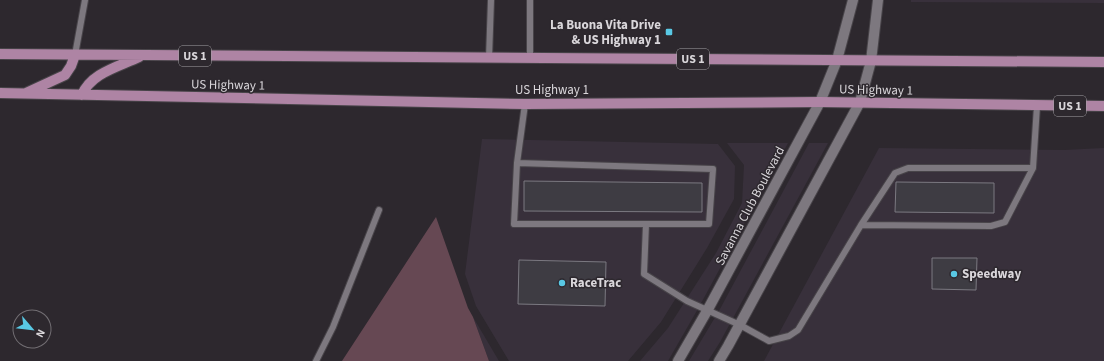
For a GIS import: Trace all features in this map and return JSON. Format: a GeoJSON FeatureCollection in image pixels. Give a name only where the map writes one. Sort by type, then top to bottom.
{"type":"FeatureCollection","features":[{"type":"Feature","properties":{"kind":"main road","name":"US 1"},"geometry":{"type":"LineString","coordinates":[[0,54],[1104,62]]}},
{"type":"Feature","properties":{"kind":"main road"},"geometry":{"type":"LineString","coordinates":[[24,94],[65,75],[71,66],[75,55]]}},
{"type":"Feature","properties":{"kind":"main road"},"geometry":{"type":"LineString","coordinates":[[82,95],[86,85],[96,77],[142,56]]}},
{"type":"Feature","properties":{"kind":"main road","name":"US Highway 1"},"geometry":{"type":"LineString","coordinates":[[0,94],[525,104],[860,102],[1104,106]]}},
{"type":"Feature","properties":{"kind":"street","name":"Savanna Club Boulevard"},"geometry":{"type":"LineString","coordinates":[[678,361],[707,311],[820,102],[837,60],[853,0]]}},
{"type":"Feature","properties":{"kind":"street"},"geometry":{"type":"LineString","coordinates":[[719,361],[860,102],[871,61],[878,0]]}},
{"type":"Feature","properties":{"kind":"lane"},"geometry":{"type":"LineString","coordinates":[[75,55],[85,0]]}},
{"type":"Feature","properties":{"kind":"lane"},"geometry":{"type":"LineString","coordinates":[[489,58],[491,0]]}},
{"type":"Feature","properties":{"kind":"lane"},"geometry":{"type":"LineString","coordinates":[[530,0],[530,58]]}},
{"type":"Feature","properties":{"kind":"lane"},"geometry":{"type":"LineString","coordinates":[[517,163],[713,170],[709,224],[514,224],[517,163],[525,104]]}},
{"type":"Feature","properties":{"kind":"lane"},"geometry":{"type":"LineString","coordinates":[[861,225],[991,226],[1005,222],[1033,168],[1037,106]]}},
{"type":"Feature","properties":{"kind":"lane"},"geometry":{"type":"LineString","coordinates":[[646,224],[644,274],[707,311],[740,324],[770,341],[789,336],[798,330],[861,225],[895,173],[908,168],[1033,168]]}},
{"type":"Feature","properties":{"kind":"lane"},"geometry":{"type":"LineString","coordinates":[[316,361],[333,327],[379,210]]}},
{"type":"Feature","properties":{"kind":"shaded area"},"geometry":{"type":"Polygon","coordinates":[[[911,0],[1104,0],[1104,3],[911,2],[911,0]]]}},
{"type":"Feature","properties":{"kind":"shaded area"},"geometry":{"type":"Polygon","coordinates":[[[482,139],[718,144],[735,166],[734,199],[707,248],[661,322],[628,361],[509,361],[476,306],[465,274],[482,139]]]}},
{"type":"Feature","properties":{"kind":"shaded area"},"geometry":{"type":"Polygon","coordinates":[[[727,143],[788,143],[668,361],[640,361],[668,328],[716,253],[742,203],[744,165],[727,143]]]}},
{"type":"Feature","properties":{"kind":"shaded area"},"geometry":{"type":"Polygon","coordinates":[[[809,143],[828,143],[720,342],[708,361],[689,361],[720,309],[809,143]]]}},
{"type":"Feature","properties":{"kind":"shaded area"},"geometry":{"type":"Polygon","coordinates":[[[879,148],[1064,150],[1104,148],[1104,361],[764,361],[879,148]]]}},
{"type":"Feature","properties":{"kind":"shaded area"},"geometry":{"type":"Polygon","coordinates":[[[436,217],[468,308],[473,317],[489,361],[342,361],[436,217]]]}},
{"type":"Feature","properties":{"kind":"shaded area"},"geometry":{"type":"Polygon","coordinates":[[[473,317],[499,361],[489,361],[473,317]]]}},
{"type":"Feature","properties":{"kind":"building"},"geometry":{"type":"Polygon","coordinates":[[[524,181],[702,183],[702,212],[524,211],[524,181]]]}},
{"type":"Feature","properties":{"kind":"building"},"geometry":{"type":"Polygon","coordinates":[[[896,182],[994,183],[994,213],[895,212],[896,182]]]}},
{"type":"Feature","properties":{"kind":"building","name":"Speedway"},"geometry":{"type":"Polygon","coordinates":[[[932,258],[977,258],[976,290],[932,289],[932,258]]]}},
{"type":"Feature","properties":{"kind":"building","name":"RaceTrac"},"geometry":{"type":"Polygon","coordinates":[[[519,260],[606,262],[605,306],[518,304],[519,260]]]}},
{"type":"Feature","properties":{"kind":"place","name":"La Buona Vita Drive & US Highway 1"},"geometry":{"type":"Point","coordinates":[669,32]}},
{"type":"Feature","properties":{"kind":"place","name":"Speedway"},"geometry":{"type":"Point","coordinates":[954,274]}},
{"type":"Feature","properties":{"kind":"place","name":"RaceTrac"},"geometry":{"type":"Point","coordinates":[562,283]}}]}
